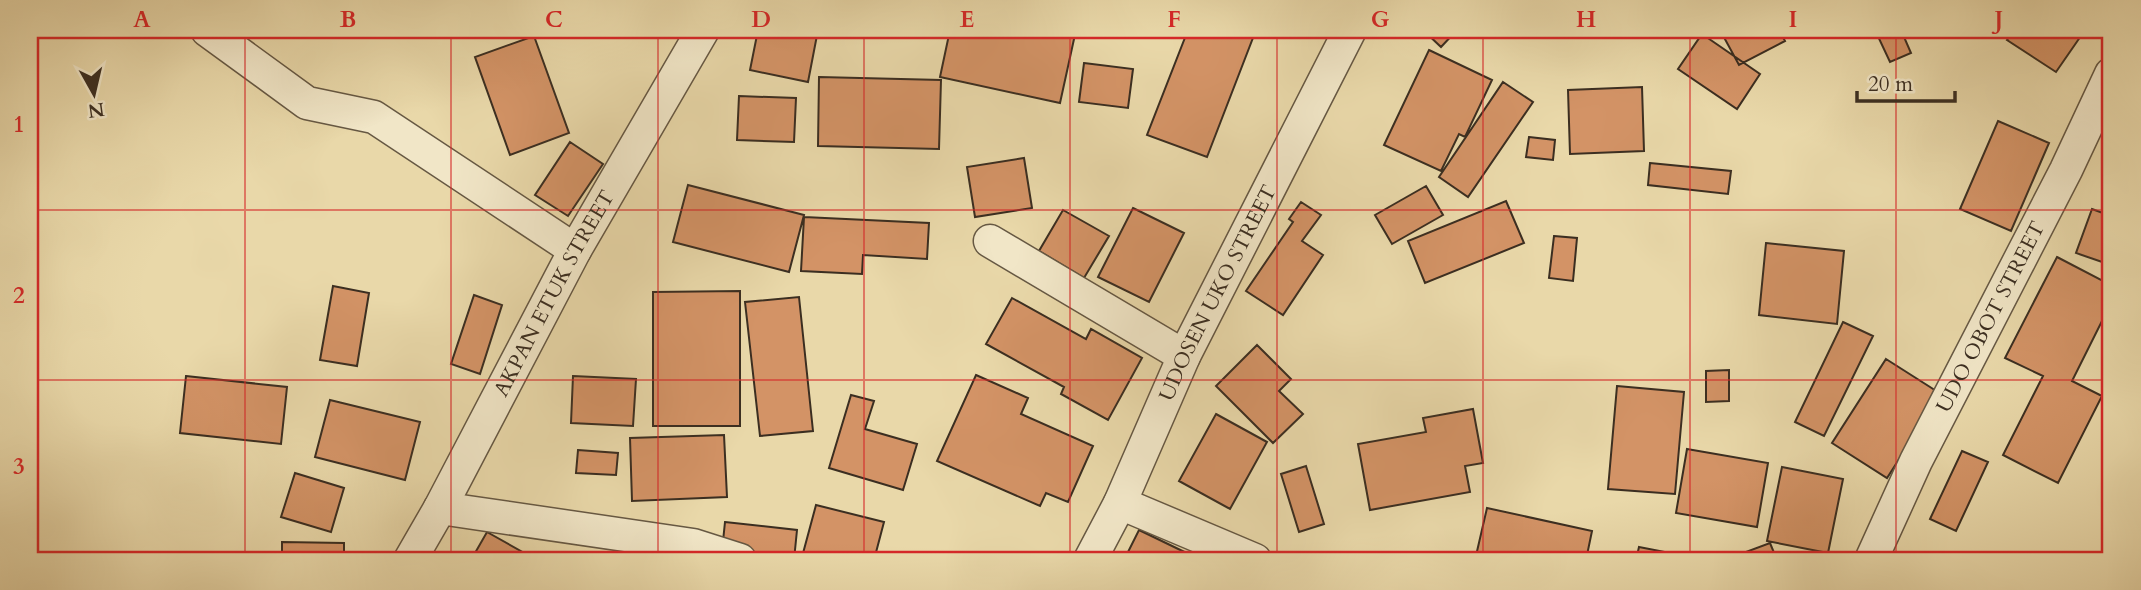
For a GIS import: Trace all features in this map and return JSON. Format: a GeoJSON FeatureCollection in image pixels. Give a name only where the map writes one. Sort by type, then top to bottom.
{"type":"FeatureCollection","features":[{"type":"Feature","properties":{"kind":"street"},"geometry":{"type":"LineString","coordinates":[[207,30],[307,103],[374,117],[575,250]]}},
{"type":"Feature","properties":{"kind":"street","name":"AKPAN ETUK STREET"},"geometry":{"type":"LineString","coordinates":[[410,560],[575,250],[703,30]]}},
{"type":"Feature","properties":{"kind":"street","name":"UDOSEN UKO STREET"},"geometry":{"type":"LineString","coordinates":[[1090,560],[1120,503],[1184,356],[1350,30]]}},
{"type":"Feature","properties":{"kind":"street","name":"UDO OBOT STREET"},"geometry":{"type":"LineString","coordinates":[[1871,560],[1916,461],[2066,170],[2111,74]]}},
{"type":"Feature","properties":{"kind":"street"},"geometry":{"type":"LineString","coordinates":[[990,241],[1184,356]]}},
{"type":"Feature","properties":{"kind":"street"},"geometry":{"type":"LineString","coordinates":[[1120,503],[1255,560]]}},
{"type":"Feature","properties":{"kind":"street"},"geometry":{"type":"LineString","coordinates":[[440,508],[693,545],[740,560]]}},
{"type":"Feature","properties":{"kind":"building"},"geometry":{"type":"Polygon","coordinates":[[[758,30],[818,30],[808,82],[750,70],[758,30]]]}},
{"type":"Feature","properties":{"kind":"building"},"geometry":{"type":"Polygon","coordinates":[[[950,30],[1076,30],[1060,103],[940,77],[950,30]]]}},
{"type":"Feature","properties":{"kind":"building"},"geometry":{"type":"Polygon","coordinates":[[[1188,30],[1256,30],[1207,157],[1147,135],[1188,30]]]}},
{"type":"Feature","properties":{"kind":"building"},"geometry":{"type":"Polygon","coordinates":[[[1423,30],[1457,30],[1441,47],[1423,30]]]}},
{"type":"Feature","properties":{"kind":"building"},"geometry":{"type":"Polygon","coordinates":[[[1720,30],[1779,30],[1785,41],[1739,65],[1720,30]]]}},
{"type":"Feature","properties":{"kind":"building"},"geometry":{"type":"Polygon","coordinates":[[[1875,30],[1901,30],[1911,53],[1890,62],[1875,30]]]}},
{"type":"Feature","properties":{"kind":"building"},"geometry":{"type":"Polygon","coordinates":[[[2015,30],[2085,30],[2056,72],[2007,40],[2015,30]]]}},
{"type":"Feature","properties":{"kind":"building"},"geometry":{"type":"Polygon","coordinates":[[[1702,34],[1760,74],[1737,109],[1678,69],[1702,34]]]}},
{"type":"Feature","properties":{"kind":"building"},"geometry":{"type":"Polygon","coordinates":[[[534,36],[569,133],[510,155],[475,57],[534,36]]]}},
{"type":"Feature","properties":{"kind":"building"},"geometry":{"type":"Polygon","coordinates":[[[1429,50],[1492,80],[1465,137],[1459,134],[1441,171],[1384,145],[1429,50]]]}},
{"type":"Feature","properties":{"kind":"building"},"geometry":{"type":"Polygon","coordinates":[[[1084,63],[1133,69],[1128,108],[1079,102],[1084,63]]]}},
{"type":"Feature","properties":{"kind":"building"},"geometry":{"type":"Polygon","coordinates":[[[819,77],[941,80],[939,149],[818,146],[819,77]]]}},
{"type":"Feature","properties":{"kind":"building"},"geometry":{"type":"Polygon","coordinates":[[[1503,82],[1533,102],[1468,197],[1439,177],[1503,82]]]}},
{"type":"Feature","properties":{"kind":"building"},"geometry":{"type":"Polygon","coordinates":[[[1642,87],[1644,151],[1570,154],[1568,90],[1642,87]]]}},
{"type":"Feature","properties":{"kind":"building"},"geometry":{"type":"Polygon","coordinates":[[[739,96],[796,98],[794,142],[737,140],[739,96]]]}},
{"type":"Feature","properties":{"kind":"building"},"geometry":{"type":"Polygon","coordinates":[[[1998,121],[2049,143],[2011,231],[1960,209],[1998,121]]]}},
{"type":"Feature","properties":{"kind":"building"},"geometry":{"type":"Polygon","coordinates":[[[1529,137],[1555,140],[1553,160],[1526,157],[1529,137]]]}},
{"type":"Feature","properties":{"kind":"building"},"geometry":{"type":"Polygon","coordinates":[[[570,142],[603,164],[568,216],[535,195],[570,142]]]}},
{"type":"Feature","properties":{"kind":"building"},"geometry":{"type":"Polygon","coordinates":[[[1024,158],[1032,208],[975,217],[967,167],[1024,158]]]}},
{"type":"Feature","properties":{"kind":"building"},"geometry":{"type":"Polygon","coordinates":[[[1650,163],[1731,171],[1728,194],[1648,185],[1650,163]]]}},
{"type":"Feature","properties":{"kind":"building"},"geometry":{"type":"Polygon","coordinates":[[[688,185],[804,215],[789,272],[673,242],[688,185]]]}},
{"type":"Feature","properties":{"kind":"building"},"geometry":{"type":"Polygon","coordinates":[[[1426,186],[1443,215],[1392,244],[1375,215],[1426,186]]]}},
{"type":"Feature","properties":{"kind":"building"},"geometry":{"type":"Polygon","coordinates":[[[1506,201],[1524,243],[1425,283],[1408,241],[1506,201]]]}},
{"type":"Feature","properties":{"kind":"building"},"geometry":{"type":"Polygon","coordinates":[[[1301,202],[1321,215],[1302,241],[1323,255],[1283,315],[1246,291],[1293,222],[1289,219],[1301,202]]]}},
{"type":"Feature","properties":{"kind":"building"},"geometry":{"type":"Polygon","coordinates":[[[1133,208],[1184,233],[1149,302],[1098,277],[1133,208]]]}},
{"type":"Feature","properties":{"kind":"building"},"geometry":{"type":"Polygon","coordinates":[[[2092,209],[2111,216],[2111,265],[2076,253],[2092,209]]]}},
{"type":"Feature","properties":{"kind":"building"},"geometry":{"type":"Polygon","coordinates":[[[1063,210],[1109,236],[1084,278],[1039,251],[1063,210]]]}},
{"type":"Feature","properties":{"kind":"building"},"geometry":{"type":"Polygon","coordinates":[[[804,217],[929,223],[927,259],[863,255],[862,274],[801,271],[804,217]]]}},
{"type":"Feature","properties":{"kind":"building"},"geometry":{"type":"Polygon","coordinates":[[[1554,236],[1577,238],[1573,281],[1549,278],[1554,236]]]}},
{"type":"Feature","properties":{"kind":"building"},"geometry":{"type":"Polygon","coordinates":[[[1766,243],[1844,251],[1837,324],[1759,315],[1766,243]]]}},
{"type":"Feature","properties":{"kind":"building"},"geometry":{"type":"Polygon","coordinates":[[[2057,257],[2111,285],[2111,303],[2072,381],[2102,396],[2058,483],[2003,455],[2043,376],[2005,358],[2057,257]]]}},
{"type":"Feature","properties":{"kind":"building"},"geometry":{"type":"Polygon","coordinates":[[[333,286],[369,293],[357,366],[320,360],[333,286]]]}},
{"type":"Feature","properties":{"kind":"building"},"geometry":{"type":"Polygon","coordinates":[[[740,291],[740,426],[653,426],[653,292],[740,291]]]}},
{"type":"Feature","properties":{"kind":"building"},"geometry":{"type":"Polygon","coordinates":[[[474,295],[502,305],[480,374],[451,364],[474,295]]]}},
{"type":"Feature","properties":{"kind":"building"},"geometry":{"type":"Polygon","coordinates":[[[799,297],[813,431],[760,436],[745,302],[799,297]]]}},
{"type":"Feature","properties":{"kind":"building"},"geometry":{"type":"Polygon","coordinates":[[[1012,298],[1086,339],[1091,329],[1142,358],[1108,420],[1061,394],[1064,387],[986,344],[1012,298]]]}},
{"type":"Feature","properties":{"kind":"building"},"geometry":{"type":"Polygon","coordinates":[[[1843,322],[1873,336],[1824,436],[1795,422],[1843,322]]]}},
{"type":"Feature","properties":{"kind":"building"},"geometry":{"type":"Polygon","coordinates":[[[1257,345],[1291,379],[1279,391],[1303,414],[1273,443],[1216,386],[1257,345]]]}},
{"type":"Feature","properties":{"kind":"building"},"geometry":{"type":"Polygon","coordinates":[[[1886,359],[1941,394],[1887,478],[1832,443],[1886,359]]]}},
{"type":"Feature","properties":{"kind":"building"},"geometry":{"type":"Polygon","coordinates":[[[1729,370],[1729,401],[1706,402],[1706,371],[1729,370]]]}},
{"type":"Feature","properties":{"kind":"building"},"geometry":{"type":"Polygon","coordinates":[[[976,375],[1028,398],[1021,414],[1093,446],[1068,502],[1046,493],[1040,506],[937,461],[976,375]]]}},
{"type":"Feature","properties":{"kind":"building"},"geometry":{"type":"Polygon","coordinates":[[[186,376],[287,387],[281,444],[180,433],[186,376]]]}},
{"type":"Feature","properties":{"kind":"building"},"geometry":{"type":"Polygon","coordinates":[[[573,376],[636,379],[633,426],[571,423],[573,376]]]}},
{"type":"Feature","properties":{"kind":"building"},"geometry":{"type":"Polygon","coordinates":[[[1617,386],[1684,392],[1675,494],[1608,489],[1617,386]]]}},
{"type":"Feature","properties":{"kind":"building"},"geometry":{"type":"Polygon","coordinates":[[[851,395],[874,401],[865,429],[917,444],[903,490],[829,468],[851,395]]]}},
{"type":"Feature","properties":{"kind":"building"},"geometry":{"type":"Polygon","coordinates":[[[330,400],[420,422],[405,480],[315,457],[330,400]]]}},
{"type":"Feature","properties":{"kind":"building"},"geometry":{"type":"Polygon","coordinates":[[[1473,409],[1483,463],[1465,466],[1470,492],[1370,510],[1358,444],[1426,432],[1423,418],[1473,409]]]}},
{"type":"Feature","properties":{"kind":"building"},"geometry":{"type":"Polygon","coordinates":[[[1216,414],[1267,442],[1230,509],[1179,481],[1216,414]]]}},
{"type":"Feature","properties":{"kind":"building"},"geometry":{"type":"Polygon","coordinates":[[[724,435],[727,497],[632,501],[630,438],[724,435]]]}},
{"type":"Feature","properties":{"kind":"building"},"geometry":{"type":"Polygon","coordinates":[[[1687,449],[1768,463],[1757,527],[1676,513],[1687,449]]]}},
{"type":"Feature","properties":{"kind":"building"},"geometry":{"type":"Polygon","coordinates":[[[578,450],[618,453],[616,475],[576,473],[578,450]]]}},
{"type":"Feature","properties":{"kind":"building"},"geometry":{"type":"Polygon","coordinates":[[[1962,451],[1988,462],[1956,531],[1930,519],[1962,451]]]}},
{"type":"Feature","properties":{"kind":"building"},"geometry":{"type":"Polygon","coordinates":[[[1306,466],[1324,524],[1299,532],[1281,474],[1306,466]]]}},
{"type":"Feature","properties":{"kind":"building"},"geometry":{"type":"Polygon","coordinates":[[[1782,467],[1843,479],[1828,553],[1767,541],[1782,467]]]}},
{"type":"Feature","properties":{"kind":"building"},"geometry":{"type":"Polygon","coordinates":[[[295,473],[344,488],[331,532],[281,517],[295,473]]]}},
{"type":"Feature","properties":{"kind":"building"},"geometry":{"type":"Polygon","coordinates":[[[816,505],[884,522],[874,560],[816,560],[802,557],[816,505]]]}},
{"type":"Feature","properties":{"kind":"building"},"geometry":{"type":"Polygon","coordinates":[[[1487,508],[1592,531],[1586,560],[1475,560],[1487,508]]]}},
{"type":"Feature","properties":{"kind":"building"},"geometry":{"type":"Polygon","coordinates":[[[725,522],[797,530],[794,560],[722,551],[725,522]]]}},
{"type":"Feature","properties":{"kind":"building"},"geometry":{"type":"Polygon","coordinates":[[[1139,530],[1199,559],[1199,560],[1124,560],[1139,530]]]}},
{"type":"Feature","properties":{"kind":"building"},"geometry":{"type":"Polygon","coordinates":[[[487,532],[535,559],[535,560],[471,560],[487,532]]]}},
{"type":"Feature","properties":{"kind":"building"},"geometry":{"type":"Polygon","coordinates":[[[282,542],[344,543],[344,560],[282,560],[282,542]]]}},
{"type":"Feature","properties":{"kind":"building"},"geometry":{"type":"Polygon","coordinates":[[[1770,543],[1777,560],[1737,560],[1735,556],[1770,543]]]}},
{"type":"Feature","properties":{"kind":"building"},"geometry":{"type":"Polygon","coordinates":[[[1639,547],[1670,553],[1668,560],[1636,560],[1639,547]]]}}]}
